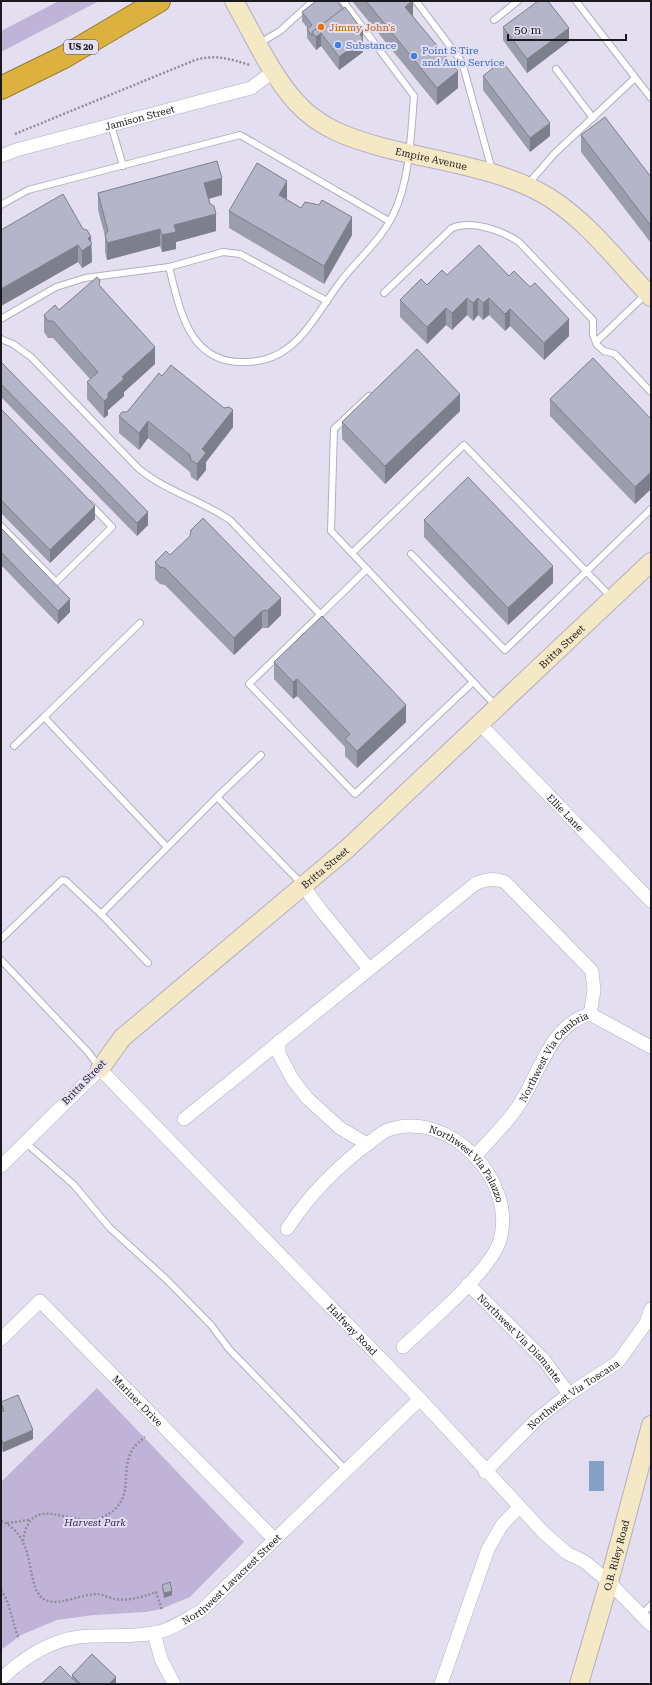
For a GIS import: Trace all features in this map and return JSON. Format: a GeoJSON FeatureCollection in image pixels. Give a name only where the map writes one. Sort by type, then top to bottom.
{"type":"FeatureCollection","features":[{"type":"Feature","properties":{"kind":"highway","name":"US 20"},"geometry":{"type":"LineString","coordinates":[[1,88],[64,57],[159,1]]}},
{"type":"Feature","properties":{"kind":"street","name":"Empire Avenue"},"geometry":{"type":"LineString","coordinates":[[234,1],[274,71],[296,102],[322,124],[349,138],[409,154],[492,173],[550,198],[595,235],[649,295]]}},
{"type":"Feature","properties":{"kind":"street","name":"Jamison Street"},"geometry":{"type":"LineString","coordinates":[[1,156],[16,150],[111,124],[251,88],[274,71]]}},
{"type":"Feature","properties":{"kind":"street","name":"Britta Street"},"geometry":{"type":"LineString","coordinates":[[1,1166],[100,1069],[122,1038],[304,887],[380,820],[650,562]]}},
{"type":"Feature","properties":{"kind":"street","name":"Ellie Lane"},"geometry":{"type":"LineString","coordinates":[[480,724],[651,901]]}},
{"type":"Feature","properties":{"kind":"street"},"geometry":{"type":"LineString","coordinates":[[184,1119],[475,884],[485,880],[496,878],[506,882],[592,971],[594,991],[590,1014]]}},
{"type":"Feature","properties":{"kind":"street"},"geometry":{"type":"LineString","coordinates":[[304,887],[368,969]]}},
{"type":"Feature","properties":{"kind":"street","name":"Northwest Via Cambria"},"geometry":{"type":"LineString","coordinates":[[475,1156],[518,1108],[546,1054],[557,1037],[570,1022],[580,1016],[590,1014],[651,1047]]}},
{"type":"Feature","properties":{"kind":"street"},"geometry":{"type":"LineString","coordinates":[[279,1041],[279,1054],[293,1080],[307,1098],[340,1128],[367,1144]]}},
{"type":"Feature","properties":{"kind":"street","name":"Halfway Road"},"geometry":{"type":"LineString","coordinates":[[100,1069],[420,1400],[485,1472],[544,1533],[567,1553],[585,1562],[609,1582],[651,1625]]}},
{"type":"Feature","properties":{"kind":"street","name":"Northwest Via Palazzo"},"geometry":{"type":"LineString","coordinates":[[287,1229],[295,1217],[349,1157],[387,1130],[404,1127],[420,1127],[434,1130],[460,1144],[475,1156],[490,1174],[498,1195],[504,1219],[500,1241],[490,1260],[468,1284],[403,1347]]}},
{"type":"Feature","properties":{"kind":"street","name":"Northwest Via Diamante"},"geometry":{"type":"LineString","coordinates":[[468,1284],[544,1360],[569,1394]]}},
{"type":"Feature","properties":{"kind":"street","name":"Mariner Drive"},"geometry":{"type":"LineString","coordinates":[[1,1339],[40,1301],[274,1539]]}},
{"type":"Feature","properties":{"kind":"street","name":"Northwest Via Toscana"},"geometry":{"type":"LineString","coordinates":[[485,1472],[536,1420],[569,1394],[618,1362],[646,1323],[651,1310]]}},
{"type":"Feature","properties":{"kind":"street","name":"Northwest Lavacrest Street"},"geometry":{"type":"LineString","coordinates":[[1,1679],[23,1661],[42,1649],[64,1640],[88,1636],[154,1633],[172,1627],[201,1611],[274,1539],[420,1400]]}},
{"type":"Feature","properties":{"kind":"street","name":"O.B. Riley Road"},"geometry":{"type":"LineString","coordinates":[[579,1684],[609,1582],[651,1425]]}},
{"type":"Feature","properties":{"kind":"street"},"geometry":{"type":"LineString","coordinates":[[441,1684],[488,1549],[502,1526],[519,1507]]}},
{"type":"Feature","properties":{"kind":"street"},"geometry":{"type":"LineString","coordinates":[[154,1633],[161,1659],[174,1684]]}},
{"type":"Feature","properties":{"kind":"lane"},"geometry":{"type":"LineString","coordinates":[[258,44],[280,31],[313,1]]}},
{"type":"Feature","properties":{"kind":"lane"},"geometry":{"type":"LineString","coordinates":[[169,267],[181,314],[192,337],[203,349],[218,358],[236,363],[256,362],[272,358],[289,348],[312,323],[342,280],[381,234],[389,221],[399,198],[409,154],[414,96],[343,1]]}},
{"type":"Feature","properties":{"kind":"lane"},"geometry":{"type":"LineString","coordinates":[[416,1],[462,62],[492,173]]}},
{"type":"Feature","properties":{"kind":"lane"},"geometry":{"type":"LineString","coordinates":[[494,20],[518,1]]}},
{"type":"Feature","properties":{"kind":"lane"},"geometry":{"type":"LineString","coordinates":[[576,1],[651,98]]}},
{"type":"Feature","properties":{"kind":"lane"},"geometry":{"type":"LineString","coordinates":[[556,69],[593,118]]}},
{"type":"Feature","properties":{"kind":"lane"},"geometry":{"type":"LineString","coordinates":[[525,186],[555,153],[635,78]]}},
{"type":"Feature","properties":{"kind":"lane"},"geometry":{"type":"LineString","coordinates":[[111,124],[123,166]]}},
{"type":"Feature","properties":{"kind":"lane"},"geometry":{"type":"LineString","coordinates":[[1,205],[28,190],[240,135],[389,221]]}},
{"type":"Feature","properties":{"kind":"lane"},"geometry":{"type":"LineString","coordinates":[[384,293],[452,228],[461,224],[470,224],[509,235],[519,242],[592,320],[593,335],[596,342],[604,351],[615,354],[651,392]]}},
{"type":"Feature","properties":{"kind":"lane"},"geometry":{"type":"LineString","coordinates":[[1,319],[56,287],[85,278],[169,267],[223,252],[240,254],[327,301]]}},
{"type":"Feature","properties":{"kind":"lane"},"geometry":{"type":"LineString","coordinates":[[596,342],[649,295]]}},
{"type":"Feature","properties":{"kind":"lane"},"geometry":{"type":"LineString","coordinates":[[1,339],[13,344],[31,357],[138,468],[151,479],[214,509],[230,520],[320,614]]}},
{"type":"Feature","properties":{"kind":"lane"},"geometry":{"type":"LineString","coordinates":[[374,390],[334,429],[331,530],[497,708]]}},
{"type":"Feature","properties":{"kind":"lane"},"geometry":{"type":"LineString","coordinates":[[352,553],[464,444],[612,598]]}},
{"type":"Feature","properties":{"kind":"lane"},"geometry":{"type":"LineString","coordinates":[[1,526],[56,582],[112,527],[85,498]]}},
{"type":"Feature","properties":{"kind":"lane"},"geometry":{"type":"LineString","coordinates":[[411,554],[505,650],[651,509]]}},
{"type":"Feature","properties":{"kind":"lane"},"geometry":{"type":"LineString","coordinates":[[367,569],[249,684],[355,794],[473,682]]}},
{"type":"Feature","properties":{"kind":"lane"},"geometry":{"type":"LineString","coordinates":[[14,746],[140,623]]}},
{"type":"Feature","properties":{"kind":"lane"},"geometry":{"type":"LineString","coordinates":[[44,717],[167,847]]}},
{"type":"Feature","properties":{"kind":"lane"},"geometry":{"type":"LineString","coordinates":[[101,914],[260,755]]}},
{"type":"Feature","properties":{"kind":"lane"},"geometry":{"type":"LineString","coordinates":[[217,797],[304,887]]}},
{"type":"Feature","properties":{"kind":"lane"},"geometry":{"type":"LineString","coordinates":[[1,939],[62,880],[66,881],[101,914],[148,963]]}},
{"type":"Feature","properties":{"kind":"lane"},"geometry":{"type":"LineString","coordinates":[[1,960],[88,1052],[100,1069]]}},
{"type":"Feature","properties":{"kind":"lane"},"geometry":{"type":"LineString","coordinates":[[25,1142],[74,1186],[109,1226],[167,1280],[211,1325],[229,1349],[347,1470]]}},
{"type":"Feature","properties":{"kind":"lane"},"geometry":{"type":"LineString","coordinates":[[641,1615],[651,1605]]}},
{"type":"Feature","properties":{"kind":"path"},"geometry":{"type":"LineString","coordinates":[[10,136],[195,60],[209,56],[218,56],[274,71]]}},
{"type":"Feature","properties":{"kind":"path"},"geometry":{"type":"LineString","coordinates":[[6,1523],[30,1520],[48,1512],[82,1521],[92,1520],[104,1516],[115,1509],[122,1499],[125,1489],[129,1456],[132,1448],[145,1437]]}},
{"type":"Feature","properties":{"kind":"path"},"geometry":{"type":"LineString","coordinates":[[23,1541],[26,1524],[30,1520]]}},
{"type":"Feature","properties":{"kind":"path"},"geometry":{"type":"LineString","coordinates":[[1,1521],[6,1523],[23,1541],[28,1552],[35,1591],[44,1599],[55,1602],[80,1595],[98,1594],[116,1599],[129,1599],[141,1598],[156,1592],[162,1610]]}},
{"type":"Feature","properties":{"kind":"path"},"geometry":{"type":"LineString","coordinates":[[1,1590],[6,1597],[13,1627],[19,1639]]}},
{"type":"Feature","properties":{"kind":"green space"},"geometry":{"type":"Polygon","coordinates":[[[59,1],[99,1],[1,52],[1,31],[59,1]]]}},
{"type":"Feature","properties":{"kind":"green space","name":"Harvest Park"},"geometry":{"type":"Polygon","coordinates":[[[97,1388],[244,1542],[190,1597],[161,1609],[146,1612],[94,1615],[57,1620],[21,1635],[1,1650],[1,1482],[97,1388]]]}},
{"type":"Feature","properties":{"kind":"water"},"geometry":{"type":"Polygon","coordinates":[[[589,1461],[604,1461],[604,1491],[589,1491],[589,1461]]]}},
{"type":"Feature","properties":{"kind":"building"},"geometry":{"type":"Polygon","coordinates":[[[316,1],[337,1],[343,9],[312,32],[312,36],[307,29],[312,25],[302,12],[316,1]]]}},
{"type":"Feature","properties":{"kind":"building"},"geometry":{"type":"Polygon","coordinates":[[[366,1],[412,1],[405,7],[458,71],[437,88],[366,1]]]}},
{"type":"Feature","properties":{"kind":"building"},"geometry":{"type":"Polygon","coordinates":[[[538,1],[548,1],[569,28],[527,59],[503,27],[538,1]]]}},
{"type":"Feature","properties":{"kind":"building"},"geometry":{"type":"Polygon","coordinates":[[[345,7],[363,31],[360,34],[363,39],[339,57],[321,33],[316,37],[312,32],[345,7]]]}},
{"type":"Feature","properties":{"kind":"building"},"geometry":{"type":"Polygon","coordinates":[[[502,61],[550,123],[530,138],[483,76],[502,61]]]}},
{"type":"Feature","properties":{"kind":"building"},"geometry":{"type":"Polygon","coordinates":[[[605,117],[651,177],[651,226],[581,135],[605,117]]]}},
{"type":"Feature","properties":{"kind":"building"},"geometry":{"type":"Polygon","coordinates":[[[217,161],[222,178],[204,183],[210,204],[214,206],[216,214],[174,225],[176,232],[162,235],[160,229],[107,243],[105,235],[108,231],[98,193],[217,161]]]}},
{"type":"Feature","properties":{"kind":"building"},"geometry":{"type":"Polygon","coordinates":[[[257,163],[287,181],[279,195],[301,208],[305,202],[319,205],[322,200],[352,217],[324,266],[229,211],[257,163]]]}},
{"type":"Feature","properties":{"kind":"building"},"geometry":{"type":"Polygon","coordinates":[[[63,194],[83,229],[87,230],[91,237],[88,238],[92,244],[82,251],[78,245],[1,289],[1,230],[63,194]]]}},
{"type":"Feature","properties":{"kind":"building"},"geometry":{"type":"Polygon","coordinates":[[[479,245],[509,276],[514,271],[530,287],[535,283],[569,319],[544,343],[510,309],[505,314],[489,298],[483,303],[478,298],[473,303],[467,298],[452,313],[446,308],[427,327],[400,300],[421,279],[427,285],[442,270],[447,275],[479,245]]]}},
{"type":"Feature","properties":{"kind":"building"},"geometry":{"type":"Polygon","coordinates":[[[97,277],[100,280],[99,285],[155,347],[122,377],[124,379],[108,393],[108,398],[104,401],[87,382],[98,372],[53,321],[48,321],[44,315],[55,305],[59,310],[97,277]]]}},
{"type":"Feature","properties":{"kind":"building"},"geometry":{"type":"Polygon","coordinates":[[[417,349],[460,394],[385,466],[342,422],[417,349]]]}},
{"type":"Feature","properties":{"kind":"building"},"geometry":{"type":"Polygon","coordinates":[[[593,358],[651,419],[651,472],[635,487],[550,399],[593,358]]]}},
{"type":"Feature","properties":{"kind":"building"},"geometry":{"type":"Polygon","coordinates":[[[1,362],[148,512],[137,523],[1,384],[1,362]]]}},
{"type":"Feature","properties":{"kind":"building"},"geometry":{"type":"Polygon","coordinates":[[[171,365],[224,408],[229,407],[233,410],[202,449],[206,453],[197,464],[191,460],[190,455],[148,421],[139,433],[119,416],[122,412],[127,412],[159,373],[162,376],[171,365]]]}},
{"type":"Feature","properties":{"kind":"building"},"geometry":{"type":"Polygon","coordinates":[[[1,409],[95,506],[50,550],[1,500],[1,409]]]}},
{"type":"Feature","properties":{"kind":"building"},"geometry":{"type":"Polygon","coordinates":[[[468,477],[553,566],[508,608],[424,520],[468,477]]]}},
{"type":"Feature","properties":{"kind":"building"},"geometry":{"type":"Polygon","coordinates":[[[203,518],[281,598],[268,610],[262,611],[234,638],[165,568],[160,567],[155,562],[166,551],[170,555],[190,536],[191,530],[203,518]]]}},
{"type":"Feature","properties":{"kind":"building"},"geometry":{"type":"Polygon","coordinates":[[[1,528],[70,599],[58,611],[1,552],[1,528]]]}},
{"type":"Feature","properties":{"kind":"building"},"geometry":{"type":"Polygon","coordinates":[[[322,616],[406,705],[357,751],[345,739],[350,734],[297,679],[293,682],[274,662],[322,616]]]}},
{"type":"Feature","properties":{"kind":"building"},"geometry":{"type":"Polygon","coordinates":[[[18,1395],[33,1430],[3,1443],[1,1438],[1,1412],[4,1411],[1,1402],[18,1395]]]}},
{"type":"Feature","properties":{"kind":"building"},"geometry":{"type":"Polygon","coordinates":[[[170,1582],[172,1591],[164,1593],[162,1585],[170,1582]]]}},
{"type":"Feature","properties":{"kind":"building"},"geometry":{"type":"Polygon","coordinates":[[[92,1654],[116,1677],[109,1684],[81,1684],[72,1675],[92,1654]]]}},
{"type":"Feature","properties":{"kind":"building"},"geometry":{"type":"Polygon","coordinates":[[[60,1666],[78,1684],[41,1684],[60,1666]]]}},
{"type":"Feature","properties":{"kind":"place","name":"Jimmy John's"},"geometry":{"type":"Point","coordinates":[321,27]}},
{"type":"Feature","properties":{"kind":"place","name":"Substance"},"geometry":{"type":"Point","coordinates":[338,45]}},
{"type":"Feature","properties":{"kind":"place","name":"Point S Tire and Auto Service"},"geometry":{"type":"Point","coordinates":[414,56]}}]}
